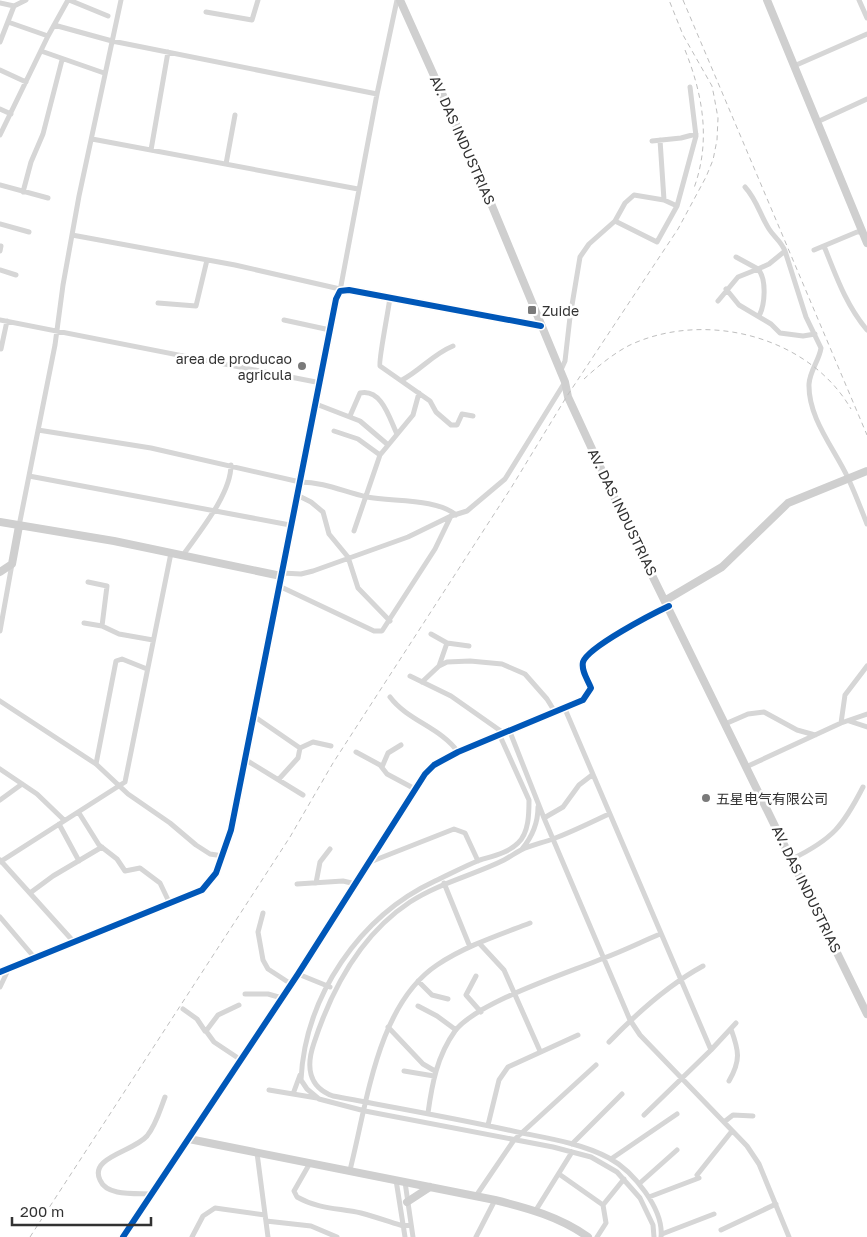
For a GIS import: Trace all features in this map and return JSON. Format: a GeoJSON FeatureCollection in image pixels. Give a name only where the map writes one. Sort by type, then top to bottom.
{"type":"FeatureCollection","features":[{"type":"Feature","properties":{"kind":"street"},"geometry":{"type":"LineString","coordinates":[[0,3],[14,6],[26,0]]}},
{"type":"Feature","properties":{"kind":"street"},"geometry":{"type":"LineString","coordinates":[[0,135],[48,36],[69,0],[108,16]]}},
{"type":"Feature","properties":{"kind":"street"},"geometry":{"type":"LineString","coordinates":[[0,631],[18,526],[55,345],[72,235],[104,73],[121,0]]}},
{"type":"Feature","properties":{"kind":"street"},"geometry":{"type":"LineString","coordinates":[[206,12],[252,20],[258,0]]}},
{"type":"Feature","properties":{"kind":"street"},"geometry":{"type":"LineString","coordinates":[[0,972],[202,890],[213,879],[224,856],[255,717],[290,525],[336,299],[340,290],[377,94],[399,0]]}},
{"type":"Feature","properties":{"kind":"street","name":"AV. DAS INDUSTRIAS"},"geometry":{"type":"LineString","coordinates":[[399,0],[485,188],[565,382],[568,397],[867,1014]]}},
{"type":"Feature","properties":{"kind":"street"},"geometry":{"type":"LineString","coordinates":[[767,0],[817,122],[865,231],[867,243]]}},
{"type":"Feature","properties":{"kind":"street"},"geometry":{"type":"LineString","coordinates":[[859,0],[867,18]]}},
{"type":"Feature","properties":{"kind":"street"},"geometry":{"type":"LineString","coordinates":[[0,42],[14,6]]}},
{"type":"Feature","properties":{"kind":"street"},"geometry":{"type":"LineString","coordinates":[[8,22],[48,36]]}},
{"type":"Feature","properties":{"kind":"street"},"geometry":{"type":"LineString","coordinates":[[54,25],[112,41],[377,94]]}},
{"type":"Feature","properties":{"kind":"street"},"geometry":{"type":"LineString","coordinates":[[794,66],[867,34]]}},
{"type":"Feature","properties":{"kind":"street"},"geometry":{"type":"LineString","coordinates":[[42,51],[62,60],[104,73]]}},
{"type":"Feature","properties":{"kind":"street"},"geometry":{"type":"LineString","coordinates":[[151,150],[168,52]]}},
{"type":"Feature","properties":{"kind":"street"},"geometry":{"type":"LineString","coordinates":[[23,192],[31,162],[43,134],[62,60]]}},
{"type":"Feature","properties":{"kind":"street"},"geometry":{"type":"LineString","coordinates":[[0,70],[26,82]]}},
{"type":"Feature","properties":{"kind":"street"},"geometry":{"type":"LineString","coordinates":[[615,220],[657,242],[678,206],[690,167],[696,134],[690,87]]}},
{"type":"Feature","properties":{"kind":"street"},"geometry":{"type":"LineString","coordinates":[[817,122],[867,99]]}},
{"type":"Feature","properties":{"kind":"street"},"geometry":{"type":"LineString","coordinates":[[0,109],[11,114]]}},
{"type":"Feature","properties":{"kind":"street"},"geometry":{"type":"LineString","coordinates":[[226,164],[235,114]]}},
{"type":"Feature","properties":{"kind":"street"},"geometry":{"type":"LineString","coordinates":[[652,141],[696,134]]}},
{"type":"Feature","properties":{"kind":"street"},"geometry":{"type":"LineString","coordinates":[[92,139],[358,189]]}},
{"type":"Feature","properties":{"kind":"street"},"geometry":{"type":"LineString","coordinates":[[660,140],[664,200]]}},
{"type":"Feature","properties":{"kind":"street"},"geometry":{"type":"LineString","coordinates":[[0,185],[48,198]]}},
{"type":"Feature","properties":{"kind":"street"},"geometry":{"type":"LineString","coordinates":[[745,187],[755,198],[765,222],[782,243],[806,317],[821,348],[809,381],[810,398],[816,418],[848,478],[867,524]]}},
{"type":"Feature","properties":{"kind":"street"},"geometry":{"type":"LineString","coordinates":[[560,372],[565,361],[580,257],[589,244],[615,220],[631,196],[664,200],[678,206]]}},
{"type":"Feature","properties":{"kind":"street"},"geometry":{"type":"LineString","coordinates":[[0,224],[29,232]]}},
{"type":"Feature","properties":{"kind":"street"},"geometry":{"type":"LineString","coordinates":[[814,250],[856,232],[865,231]]}},
{"type":"Feature","properties":{"kind":"street"},"geometry":{"type":"LineString","coordinates":[[72,235],[207,260],[340,290],[390,297],[541,326]]}},
{"type":"Feature","properties":{"kind":"street"},"geometry":{"type":"LineString","coordinates":[[824,246],[841,290],[855,316],[867,330]]}},
{"type":"Feature","properties":{"kind":"street"},"geometry":{"type":"LineString","coordinates":[[718,301],[738,277],[769,264],[785,251]]}},
{"type":"Feature","properties":{"kind":"street"},"geometry":{"type":"LineString","coordinates":[[736,256],[758,269],[762,276],[764,304],[759,316]]}},
{"type":"Feature","properties":{"kind":"street"},"geometry":{"type":"LineString","coordinates":[[158,303],[196,306],[207,260]]}},
{"type":"Feature","properties":{"kind":"street"},"geometry":{"type":"LineString","coordinates":[[0,270],[16,275]]}},
{"type":"Feature","properties":{"kind":"street"},"geometry":{"type":"LineString","coordinates":[[726,290],[739,305],[759,316],[780,333],[788,336],[815,334]]}},
{"type":"Feature","properties":{"kind":"street"},"geometry":{"type":"LineString","coordinates":[[390,297],[387,327],[378,363],[430,401],[441,418],[454,426],[457,425],[462,414],[473,416]]}},
{"type":"Feature","properties":{"kind":"street"},"geometry":{"type":"LineString","coordinates":[[0,320],[56,329],[320,383]]}},
{"type":"Feature","properties":{"kind":"street"},"geometry":{"type":"LineString","coordinates":[[284,320],[330,330]]}},
{"type":"Feature","properties":{"kind":"street"},"geometry":{"type":"LineString","coordinates":[[1,349],[7,321]]}},
{"type":"Feature","properties":{"kind":"street"},"geometry":{"type":"LineString","coordinates":[[402,380],[418,371],[438,353],[453,346]]}},
{"type":"Feature","properties":{"kind":"street"},"geometry":{"type":"LineString","coordinates":[[0,522],[281,575],[301,574],[408,537],[467,510],[505,479],[565,382]]}},
{"type":"Feature","properties":{"kind":"street"},"geometry":{"type":"LineString","coordinates":[[350,416],[360,393],[373,395],[382,403],[397,434]]}},
{"type":"Feature","properties":{"kind":"street"},"geometry":{"type":"LineString","coordinates":[[354,531],[354,526],[362,515],[380,455],[387,444],[413,415],[419,393]]}},
{"type":"Feature","properties":{"kind":"street"},"geometry":{"type":"LineString","coordinates":[[316,404],[350,416],[366,425],[387,444]]}},
{"type":"Feature","properties":{"kind":"street"},"geometry":{"type":"LineString","coordinates":[[38,430],[231,465],[300,482],[316,482],[367,497],[437,506],[454,516]]}},
{"type":"Feature","properties":{"kind":"street"},"geometry":{"type":"LineString","coordinates":[[334,431],[358,439],[380,455]]}},
{"type":"Feature","properties":{"kind":"street"},"geometry":{"type":"LineString","coordinates":[[183,555],[214,511],[230,478],[231,465]]}},
{"type":"Feature","properties":{"kind":"street"},"geometry":{"type":"LineString","coordinates":[[123,1237],[298,974],[425,774],[434,765],[458,752],[583,700],[590,693],[590,685],[582,668],[585,659],[622,631],[722,567],[788,503],[867,470]]}},
{"type":"Feature","properties":{"kind":"street"},"geometry":{"type":"LineString","coordinates":[[29,476],[290,525]]}},
{"type":"Feature","properties":{"kind":"street"},"geometry":{"type":"LineString","coordinates":[[297,495],[311,502],[323,512],[329,534],[348,557],[358,588],[390,621]]}},
{"type":"Feature","properties":{"kind":"street"},"geometry":{"type":"LineString","coordinates":[[279,586],[374,631],[382,631],[454,516]]}},
{"type":"Feature","properties":{"kind":"street"},"geometry":{"type":"LineString","coordinates":[[73,941],[0,861],[122,786],[127,777],[171,553]]}},
{"type":"Feature","properties":{"kind":"street"},"geometry":{"type":"LineString","coordinates":[[0,572],[12,564]]}},
{"type":"Feature","properties":{"kind":"street"},"geometry":{"type":"LineString","coordinates":[[88,582],[107,586],[102,626]]}},
{"type":"Feature","properties":{"kind":"street"},"geometry":{"type":"LineString","coordinates":[[84,623],[102,626],[119,634],[153,640]]}},
{"type":"Feature","properties":{"kind":"street"},"geometry":{"type":"LineString","coordinates":[[431,634],[447,643],[470,646]]}},
{"type":"Feature","properties":{"kind":"street"},"geometry":{"type":"LineString","coordinates":[[440,666],[447,643]]}},
{"type":"Feature","properties":{"kind":"street"},"geometry":{"type":"LineString","coordinates":[[96,764],[116,660],[122,659],[147,669]]}},
{"type":"Feature","properties":{"kind":"street"},"geometry":{"type":"LineString","coordinates":[[422,682],[446,662],[461,661],[502,664],[526,674],[547,699],[555,712]]}},
{"type":"Feature","properties":{"kind":"street"},"geometry":{"type":"LineString","coordinates":[[841,723],[845,695],[867,666]]}},
{"type":"Feature","properties":{"kind":"street"},"geometry":{"type":"LineString","coordinates":[[410,676],[451,696],[505,734],[524,767],[630,1020],[640,1035],[724,1122],[753,1155],[789,1237]]}},
{"type":"Feature","properties":{"kind":"street"},"geometry":{"type":"LineString","coordinates":[[390,696],[405,712],[442,734],[458,752]]}},
{"type":"Feature","properties":{"kind":"street"},"geometry":{"type":"LineString","coordinates":[[0,701],[96,764],[122,786],[128,794],[170,823],[196,845],[210,854],[224,856]]}},
{"type":"Feature","properties":{"kind":"street"},"geometry":{"type":"LineString","coordinates":[[565,709],[608,814],[711,1050]]}},
{"type":"Feature","properties":{"kind":"street"},"geometry":{"type":"LineString","coordinates":[[725,724],[748,714],[764,712],[797,730],[815,735]]}},
{"type":"Feature","properties":{"kind":"street"},"geometry":{"type":"LineString","coordinates":[[746,767],[841,723],[867,714]]}},
{"type":"Feature","properties":{"kind":"street"},"geometry":{"type":"LineString","coordinates":[[255,717],[300,748]]}},
{"type":"Feature","properties":{"kind":"street"},"geometry":{"type":"LineString","coordinates":[[849,721],[867,727]]}},
{"type":"Feature","properties":{"kind":"street"},"geometry":{"type":"LineString","coordinates":[[505,734],[517,771],[526,791],[529,811],[522,838],[518,843],[502,853],[478,861],[410,892],[383,914],[362,935],[344,958],[318,1005],[310,1046],[309,1073],[315,1085],[324,1093],[333,1096],[524,1133],[572,1144],[611,1159],[640,1183],[650,1197],[661,1235],[714,1214]]}},
{"type":"Feature","properties":{"kind":"street"},"geometry":{"type":"LineString","coordinates":[[300,748],[313,742],[331,746]]}},
{"type":"Feature","properties":{"kind":"street"},"geometry":{"type":"LineString","coordinates":[[382,767],[388,753],[401,745]]}},
{"type":"Feature","properties":{"kind":"street"},"geometry":{"type":"LineString","coordinates":[[279,779],[298,758],[300,748]]}},
{"type":"Feature","properties":{"kind":"street"},"geometry":{"type":"LineString","coordinates":[[356,752],[382,767],[387,774],[416,789]]}},
{"type":"Feature","properties":{"kind":"street"},"geometry":{"type":"LineString","coordinates":[[246,760],[303,794]]}},
{"type":"Feature","properties":{"kind":"street"},"geometry":{"type":"LineString","coordinates":[[517,771],[524,767]]}},
{"type":"Feature","properties":{"kind":"street"},"geometry":{"type":"LineString","coordinates":[[0,769],[47,802],[62,822],[79,862]]}},
{"type":"Feature","properties":{"kind":"street"},"geometry":{"type":"LineString","coordinates":[[544,818],[563,808],[579,785],[592,775]]}},
{"type":"Feature","properties":{"kind":"street"},"geometry":{"type":"LineString","coordinates":[[0,800],[22,784]]}},
{"type":"Feature","properties":{"kind":"street"},"geometry":{"type":"LineString","coordinates":[[792,859],[819,845],[836,830],[852,810],[863,787]]}},
{"type":"Feature","properties":{"kind":"street"},"geometry":{"type":"LineString","coordinates":[[522,850],[529,841],[535,826],[538,804]]}},
{"type":"Feature","properties":{"kind":"street"},"geometry":{"type":"LineString","coordinates":[[79,813],[102,847],[117,859],[125,871],[140,868],[160,883],[170,904]]}},
{"type":"Feature","properties":{"kind":"street"},"geometry":{"type":"LineString","coordinates":[[293,1094],[310,1046],[335,989],[347,966],[380,926],[411,901],[504,860],[522,850],[553,839],[608,814]]}},
{"type":"Feature","properties":{"kind":"street"},"geometry":{"type":"LineString","coordinates":[[370,862],[454,829],[465,833],[478,861]]}},
{"type":"Feature","properties":{"kind":"street"},"geometry":{"type":"LineString","coordinates":[[30,893],[53,876],[102,847]]}},
{"type":"Feature","properties":{"kind":"street"},"geometry":{"type":"LineString","coordinates":[[316,883],[320,862],[330,849]]}},
{"type":"Feature","properties":{"kind":"street"},"geometry":{"type":"LineString","coordinates":[[502,853],[504,860]]}},
{"type":"Feature","properties":{"kind":"street"},"geometry":{"type":"LineString","coordinates":[[442,878],[470,947]]}},
{"type":"Feature","properties":{"kind":"street"},"geometry":{"type":"LineString","coordinates":[[296,884],[343,881],[356,884]]}},
{"type":"Feature","properties":{"kind":"street"},"geometry":{"type":"LineString","coordinates":[[263,913],[258,932],[265,965],[291,984]]}},
{"type":"Feature","properties":{"kind":"street"},"geometry":{"type":"LineString","coordinates":[[0,917],[34,957]]}},
{"type":"Feature","properties":{"kind":"street"},"geometry":{"type":"LineString","coordinates":[[350,1170],[376,1058],[388,1027],[403,1000],[418,981],[436,965],[470,947],[530,923]]}},
{"type":"Feature","properties":{"kind":"street"},"geometry":{"type":"LineString","coordinates":[[428,1113],[434,1074],[445,1048],[456,1030],[480,1012],[515,995],[660,934]]}},
{"type":"Feature","properties":{"kind":"street"},"geometry":{"type":"LineString","coordinates":[[479,943],[504,970],[540,1051]]}},
{"type":"Feature","properties":{"kind":"street"},"geometry":{"type":"LineString","coordinates":[[608,1042],[630,1020],[680,979],[703,966]]}},
{"type":"Feature","properties":{"kind":"street"},"geometry":{"type":"LineString","coordinates":[[0,986],[9,968]]}},
{"type":"Feature","properties":{"kind":"street"},"geometry":{"type":"LineString","coordinates":[[298,974],[335,989]]}},
{"type":"Feature","properties":{"kind":"street"},"geometry":{"type":"LineString","coordinates":[[476,976],[466,994],[480,1012]]}},
{"type":"Feature","properties":{"kind":"street"},"geometry":{"type":"LineString","coordinates":[[418,981],[432,996],[448,999]]}},
{"type":"Feature","properties":{"kind":"street"},"geometry":{"type":"LineString","coordinates":[[245,994],[268,994],[282,998]]}},
{"type":"Feature","properties":{"kind":"street"},"geometry":{"type":"LineString","coordinates":[[206,1031],[218,1015],[239,1005]]}},
{"type":"Feature","properties":{"kind":"street"},"geometry":{"type":"LineString","coordinates":[[418,1006],[438,1016],[456,1030]]}},
{"type":"Feature","properties":{"kind":"street"},"geometry":{"type":"LineString","coordinates":[[183,1009],[197,1019],[214,1042],[241,1060]]}},
{"type":"Feature","properties":{"kind":"street"},"geometry":{"type":"LineString","coordinates":[[644,1115],[736,1023]]}},
{"type":"Feature","properties":{"kind":"street"},"geometry":{"type":"LineString","coordinates":[[388,1027],[434,1074]]}},
{"type":"Feature","properties":{"kind":"street"},"geometry":{"type":"LineString","coordinates":[[729,1081],[739,1062],[731,1029]]}},
{"type":"Feature","properties":{"kind":"street"},"geometry":{"type":"LineString","coordinates":[[488,1125],[503,1072],[514,1063],[578,1035]]}},
{"type":"Feature","properties":{"kind":"street"},"geometry":{"type":"LineString","coordinates":[[476,1196],[514,1140],[524,1133],[596,1065]]}},
{"type":"Feature","properties":{"kind":"street"},"geometry":{"type":"LineString","coordinates":[[301,1070],[301,1080],[307,1089],[319,1099]]}},
{"type":"Feature","properties":{"kind":"street"},"geometry":{"type":"LineString","coordinates":[[404,1071],[434,1074]]}},
{"type":"Feature","properties":{"kind":"street"},"geometry":{"type":"LineString","coordinates":[[269,1090],[591,1157],[607,1165],[624,1179],[646,1208],[653,1225],[654,1237]]}},
{"type":"Feature","properties":{"kind":"street"},"geometry":{"type":"LineString","coordinates":[[572,1144],[622,1094]]}},
{"type":"Feature","properties":{"kind":"street"},"geometry":{"type":"LineString","coordinates":[[152,1194],[109,1190],[101,1183],[97,1174],[98,1168],[103,1161],[130,1149],[148,1134],[165,1097]]}},
{"type":"Feature","properties":{"kind":"street"},"geometry":{"type":"LineString","coordinates":[[611,1159],[677,1114]]}},
{"type":"Feature","properties":{"kind":"street"},"geometry":{"type":"LineString","coordinates":[[724,1122],[733,1114],[753,1116]]}},
{"type":"Feature","properties":{"kind":"street"},"geometry":{"type":"LineString","coordinates":[[457,1128],[458,1119]]}},
{"type":"Feature","properties":{"kind":"street"},"geometry":{"type":"LineString","coordinates":[[650,1197],[698,1176],[732,1131]]}},
{"type":"Feature","properties":{"kind":"street"},"geometry":{"type":"LineString","coordinates":[[189,1139],[350,1170],[536,1210],[565,1223],[588,1237]]}},
{"type":"Feature","properties":{"kind":"street"},"geometry":{"type":"LineString","coordinates":[[640,1183],[677,1150]]}},
{"type":"Feature","properties":{"kind":"street"},"geometry":{"type":"LineString","coordinates":[[536,1210],[572,1152]]}},
{"type":"Feature","properties":{"kind":"street"},"geometry":{"type":"LineString","coordinates":[[257,1153],[268,1237]]}},
{"type":"Feature","properties":{"kind":"street"},"geometry":{"type":"LineString","coordinates":[[310,1163],[294,1191],[296,1197],[318,1207],[360,1213],[404,1226],[411,1225]]}},
{"type":"Feature","properties":{"kind":"street"},"geometry":{"type":"LineString","coordinates":[[558,1174],[603,1205],[606,1223],[597,1237]]}},
{"type":"Feature","properties":{"kind":"street"},"geometry":{"type":"LineString","coordinates":[[603,1205],[624,1179]]}},
{"type":"Feature","properties":{"kind":"street"},"geometry":{"type":"LineString","coordinates":[[396,1180],[405,1237]]}},
{"type":"Feature","properties":{"kind":"street"},"geometry":{"type":"LineString","coordinates":[[405,1182],[413,1237]]}},
{"type":"Feature","properties":{"kind":"street"},"geometry":{"type":"LineString","coordinates":[[407,1202],[430,1187]]}},
{"type":"Feature","properties":{"kind":"street"},"geometry":{"type":"LineString","coordinates":[[476,1237],[495,1200]]}},
{"type":"Feature","properties":{"kind":"street"},"geometry":{"type":"LineString","coordinates":[[722,1230],[776,1204]]}},
{"type":"Feature","properties":{"kind":"street"},"geometry":{"type":"LineString","coordinates":[[192,1237],[203,1216],[216,1208],[265,1215]]}},
{"type":"Feature","properties":{"kind":"street"},"geometry":{"type":"LineString","coordinates":[[266,1221],[311,1226],[336,1237]]}},
{"type":"Feature","properties":{"kind":"railway"},"geometry":{"type":"LineString","coordinates":[[30,1237],[290,837],[333,763],[511,488],[567,396],[678,229],[706,177],[713,160],[717,140],[718,118],[712,86],[683,35],[669,0]]}},
{"type":"Feature","properties":{"kind":"railway"},"geometry":{"type":"LineString","coordinates":[[683,0],[867,435]]}},
{"type":"Feature","properties":{"kind":"railway"},"geometry":{"type":"LineString","coordinates":[[685,50],[696,84],[703,118],[702,153],[694,188]]}},
{"type":"Feature","properties":{"kind":"railway"},"geometry":{"type":"LineString","coordinates":[[584,379],[606,360],[630,345],[659,335],[690,330],[722,331],[753,336],[782,347],[809,363],[833,384],[851,409]]}},
{"type":"Feature","properties":{"kind":"cycle path"},"geometry":{"type":"LineString","coordinates":[[0,972],[202,890],[216,873],[231,830],[336,299],[340,291],[349,290],[541,326]]}},
{"type":"Feature","properties":{"kind":"cycle path"},"geometry":{"type":"LineString","coordinates":[[123,1237],[298,974],[425,774],[434,765],[458,752],[583,700],[591,688],[583,669],[583,662],[587,656],[622,631],[669,606]]}},
{"type":"Feature","properties":{"kind":"place","name":"Zuide"},"geometry":{"type":"Point","coordinates":[532,310]}},
{"type":"Feature","properties":{"kind":"place","name":"area de producao agricula"},"geometry":{"type":"Point","coordinates":[302,366]}},
{"type":"Feature","properties":{"kind":"place","name":"五星电气有限公司"},"geometry":{"type":"Point","coordinates":[706,798]}}]}
